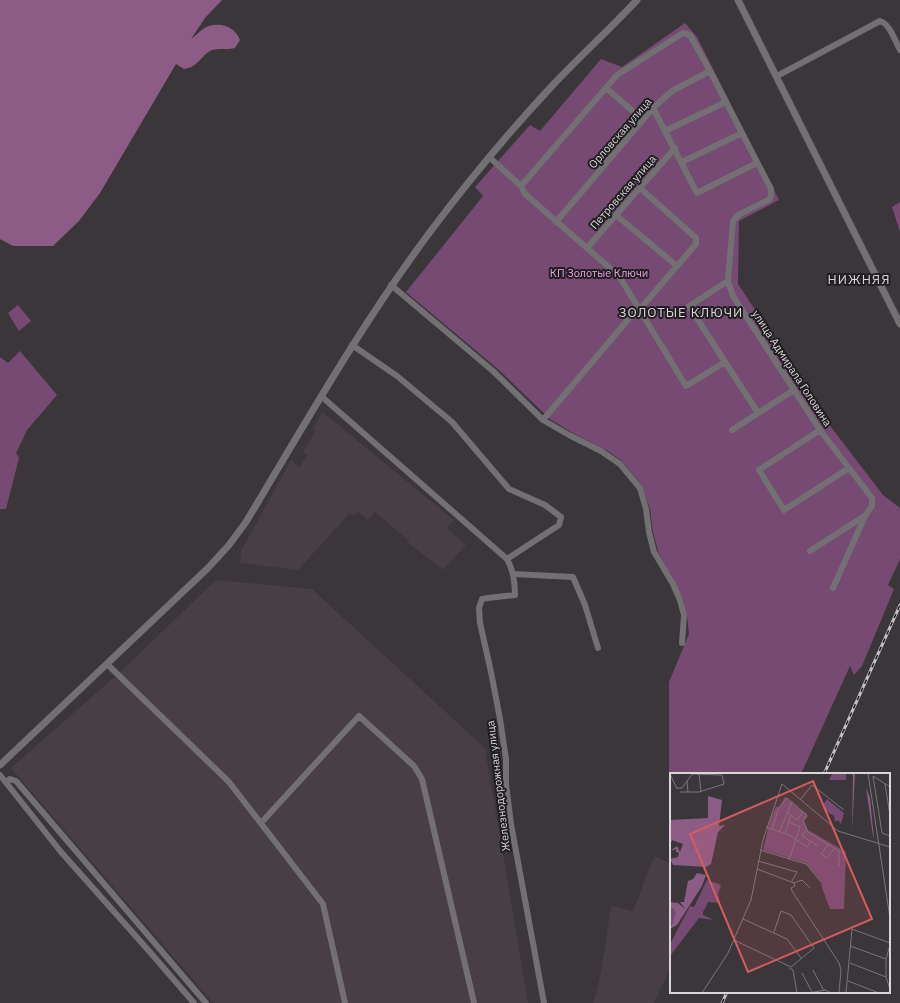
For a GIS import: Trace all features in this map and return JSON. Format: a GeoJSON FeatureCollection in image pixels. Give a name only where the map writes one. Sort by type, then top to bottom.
{"type":"FeatureCollection","features":[{"type":"Feature","properties":{"kind":"street"},"geometry":{"type":"LineString","coordinates":[[0,765],[208,568],[229,545],[246,522],[352,344],[391,285],[434,227],[489,157],[552,86],[637,0]]}},
{"type":"Feature","properties":{"kind":"street"},"geometry":{"type":"LineString","coordinates":[[738,0],[900,324]]}},
{"type":"Feature","properties":{"kind":"street"},"geometry":{"type":"LineString","coordinates":[[777,76],[880,20],[887,25],[900,50]]}},
{"type":"Feature","properties":{"kind":"street","name":"улица Адмирала Головина"},"geometry":{"type":"LineString","coordinates":[[606,88],[617,75],[682,33],[690,35],[771,189],[772,194],[770,199],[738,215],[733,221],[728,281],[733,296],[820,430],[872,498],[872,506],[866,514],[833,588]]}},
{"type":"Feature","properties":{"kind":"street","name":"Орловская улица"},"geometry":{"type":"LineString","coordinates":[[556,222],[653,108],[672,91],[710,71]]}},
{"type":"Feature","properties":{"kind":"street"},"geometry":{"type":"LineString","coordinates":[[521,186],[606,88],[643,120]]}},
{"type":"Feature","properties":{"kind":"street"},"geometry":{"type":"LineString","coordinates":[[665,131],[726,102]]}},
{"type":"Feature","properties":{"kind":"street"},"geometry":{"type":"LineString","coordinates":[[653,108],[697,193],[757,163]]}},
{"type":"Feature","properties":{"kind":"street"},"geometry":{"type":"LineString","coordinates":[[682,162],[742,133]]}},
{"type":"Feature","properties":{"kind":"street","name":"Петровская улица"},"geometry":{"type":"LineString","coordinates":[[587,248],[674,148]]}},
{"type":"Feature","properties":{"kind":"street"},"geometry":{"type":"LineString","coordinates":[[489,157],[521,186],[525,194],[619,276],[686,386],[725,362]]}},
{"type":"Feature","properties":{"kind":"street"},"geometry":{"type":"LineString","coordinates":[[543,420],[631,316],[640,309],[696,244],[696,238],[640,188]]}},
{"type":"Feature","properties":{"kind":"street"},"geometry":{"type":"LineString","coordinates":[[616,215],[677,266]]}},
{"type":"Feature","properties":{"kind":"street"},"geometry":{"type":"LineString","coordinates":[[728,281],[689,306],[758,413]]}},
{"type":"Feature","properties":{"kind":"street"},"geometry":{"type":"LineString","coordinates":[[391,285],[493,371],[543,420],[568,435],[601,451],[620,464],[640,488],[646,509],[649,532],[654,552],[673,584],[680,600],[684,615],[682,643]]}},
{"type":"Feature","properties":{"kind":"street"},"geometry":{"type":"LineString","coordinates":[[352,344],[397,376],[452,422],[509,489],[545,505],[561,517],[559,525],[507,559]]}},
{"type":"Feature","properties":{"kind":"street"},"geometry":{"type":"LineString","coordinates":[[732,430],[794,390]]}},
{"type":"Feature","properties":{"kind":"street"},"geometry":{"type":"LineString","coordinates":[[321,396],[507,559],[513,574],[573,577],[585,605],[598,648]]}},
{"type":"Feature","properties":{"kind":"street"},"geometry":{"type":"LineString","coordinates":[[820,430],[758,470],[784,510],[849,468]]}},
{"type":"Feature","properties":{"kind":"street"},"geometry":{"type":"LineString","coordinates":[[810,551],[866,514]]}},
{"type":"Feature","properties":{"kind":"street","name":"Железнодорожная улица"},"geometry":{"type":"LineString","coordinates":[[513,574],[515,596],[482,599],[479,608],[480,623],[500,720],[506,759],[506,784],[511,824],[544,1003]]}},
{"type":"Feature","properties":{"kind":"street"},"geometry":{"type":"LineString","coordinates":[[107,664],[229,782],[323,904],[346,1003]]}},
{"type":"Feature","properties":{"kind":"street"},"geometry":{"type":"LineString","coordinates":[[261,823],[359,716],[414,766],[422,779],[474,1003]]}},
{"type":"Feature","properties":{"kind":"street"},"geometry":{"type":"LineString","coordinates":[[0,775],[61,852],[194,1003]]}},
{"type":"Feature","properties":{"kind":"street"},"geometry":{"type":"LineString","coordinates":[[6,782],[10,779],[16,781],[206,1003]]}},
{"type":"Feature","properties":{"kind":"shaded area"},"geometry":{"type":"Polygon","coordinates":[[[0,0],[222,0],[205,18],[191,39],[206,27],[223,25],[235,32],[240,40],[235,48],[215,49],[209,51],[191,67],[184,69],[176,64],[100,193],[79,221],[53,246],[13,246],[0,239],[0,0]]]}},
{"type":"Feature","properties":{"kind":"shaded area"},"geometry":{"type":"Polygon","coordinates":[[[322,413],[454,520],[447,528],[466,545],[443,570],[408,543],[409,541],[375,512],[368,520],[358,512],[354,516],[350,513],[298,570],[240,563],[241,551],[291,460],[299,468],[307,455],[303,452],[316,430],[313,428],[322,413]]]}},
{"type":"Feature","properties":{"kind":"shaded area"},"geometry":{"type":"Polygon","coordinates":[[[216,580],[312,589],[485,748],[528,1003],[213,1003],[11,768],[120,672],[216,580]]]}},
{"type":"Feature","properties":{"kind":"shaded area"},"geometry":{"type":"Polygon","coordinates":[[[654,856],[668,862],[670,858],[670,968],[654,1003],[593,1003],[605,948],[611,906],[633,911],[654,856]]]}},
{"type":"Feature","properties":{"kind":"green space","name":"КП Золотые Ключи"},"geometry":{"type":"Polygon","coordinates":[[[685,23],[697,37],[779,200],[739,221],[738,284],[771,334],[789,372],[883,495],[900,508],[900,559],[888,585],[894,589],[862,666],[854,675],[850,666],[801,773],[670,773],[670,830],[669,682],[689,634],[683,599],[659,554],[653,532],[650,509],[641,484],[622,461],[608,451],[571,432],[550,419],[499,370],[406,292],[483,196],[475,187],[530,125],[540,131],[601,59],[622,67],[685,23]]]}},
{"type":"Feature","properties":{"kind":"green space"},"geometry":{"type":"Polygon","coordinates":[[[900,202],[900,232],[892,207],[900,202]]]}},
{"type":"Feature","properties":{"kind":"green space"},"geometry":{"type":"Polygon","coordinates":[[[18,305],[31,321],[19,331],[8,313],[18,305]]]}},
{"type":"Feature","properties":{"kind":"green space"},"geometry":{"type":"Polygon","coordinates":[[[20,351],[57,395],[27,430],[16,453],[19,458],[6,509],[0,509],[0,357],[8,363],[20,351]]]}},
{"type":"Feature","properties":{"kind":"railway"},"geometry":{"type":"LineString","coordinates":[[824,773],[900,605]]}},
{"type":"Feature","properties":{"kind":"railway"},"geometry":{"type":"LineString","coordinates":[[722,1003],[727,993]]}},
{"type":"Feature","properties":{"kind":"district","name":"НИЖНЯЯ"},"geometry":{"type":"Point","coordinates":[859,279]}},
{"type":"Feature","properties":{"kind":"district","name":"ЗОЛОТЫЕ КЛЮЧИ"},"geometry":{"type":"Point","coordinates":[681,312]}}]}
